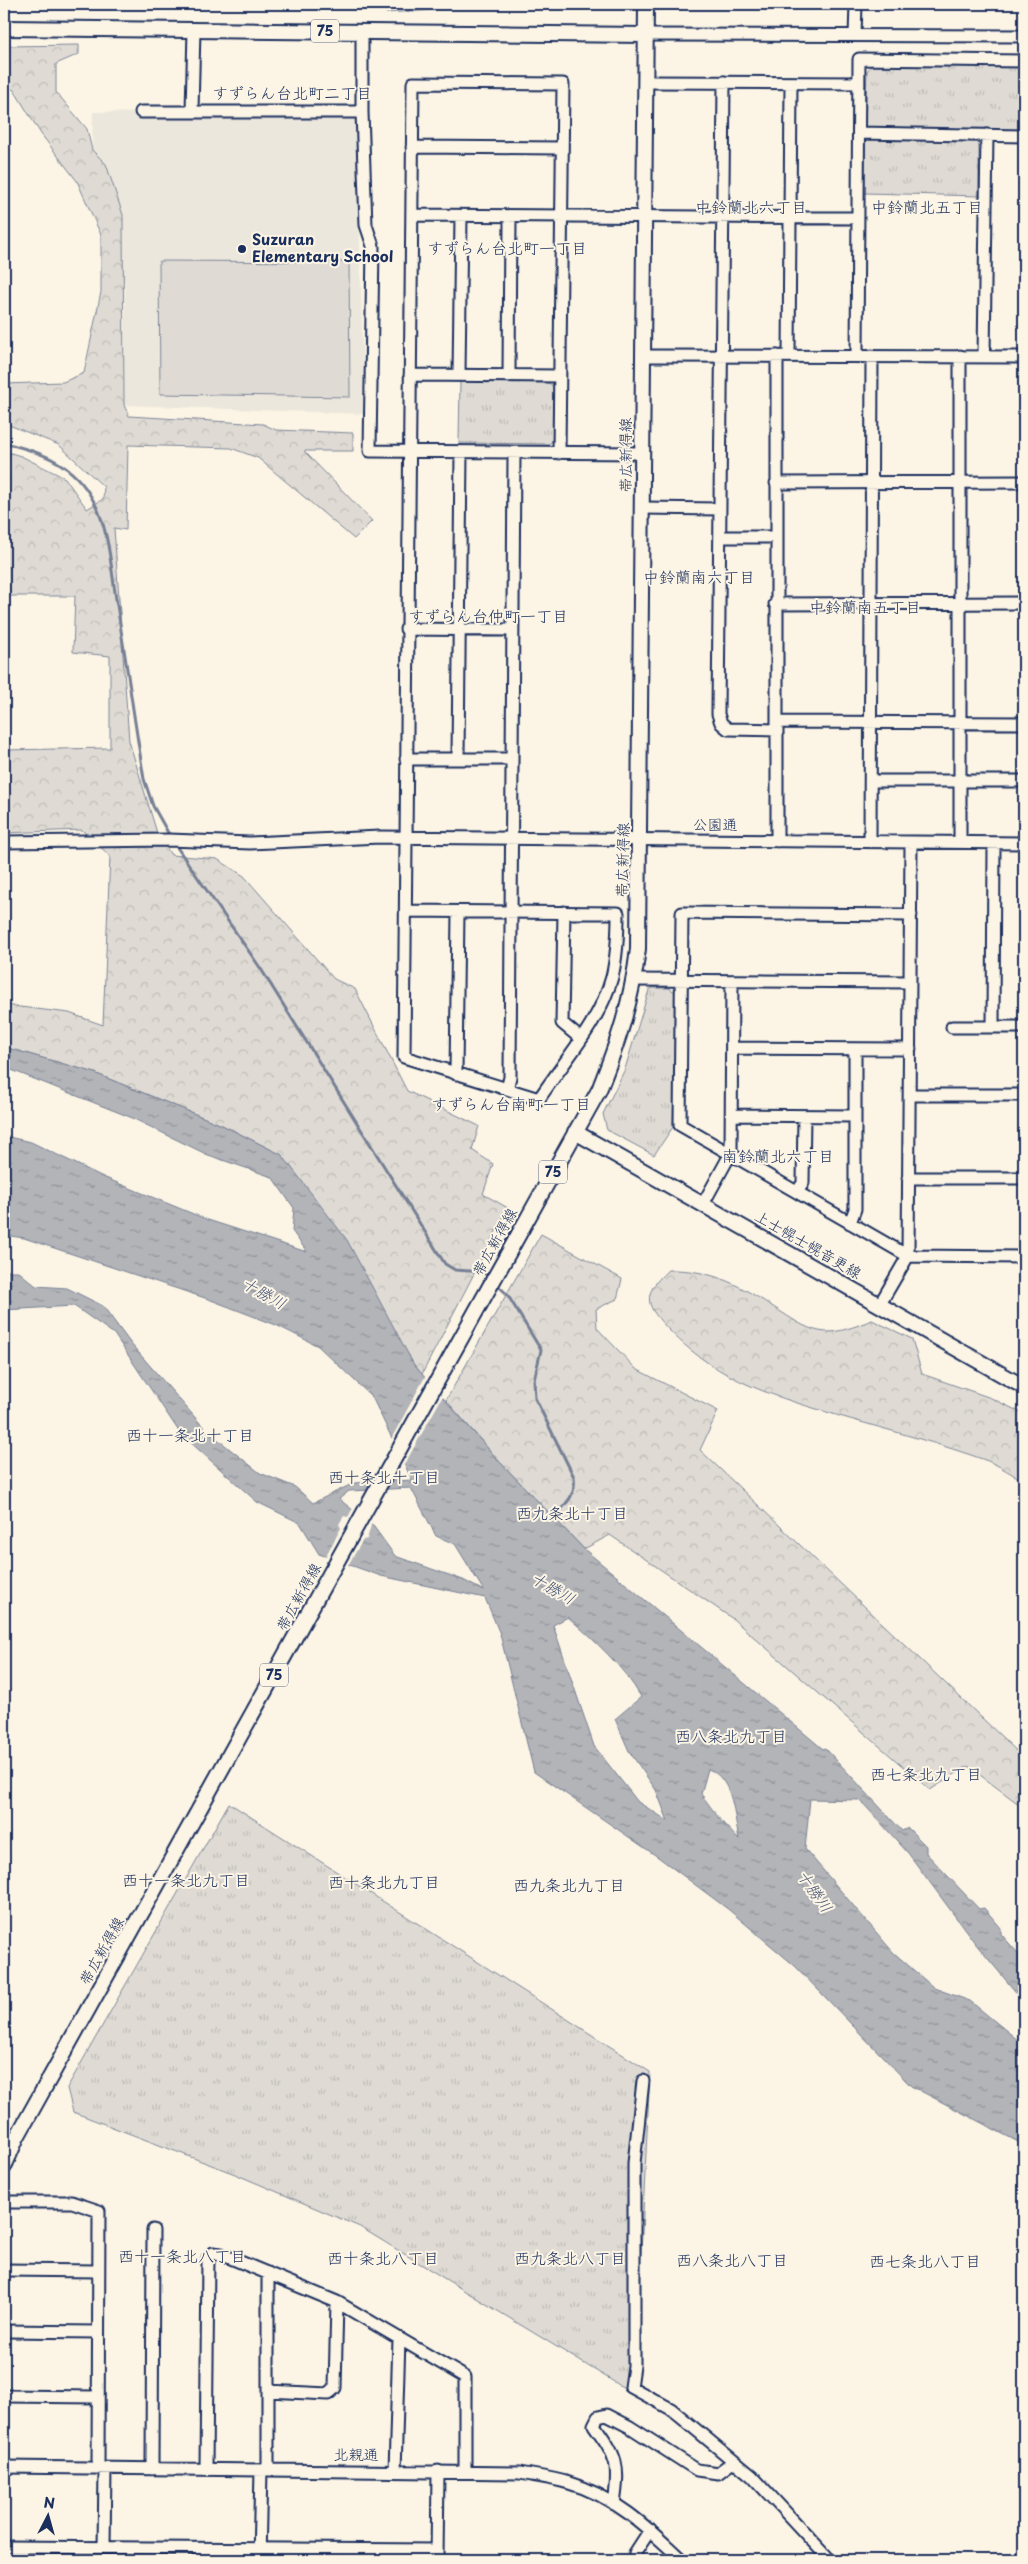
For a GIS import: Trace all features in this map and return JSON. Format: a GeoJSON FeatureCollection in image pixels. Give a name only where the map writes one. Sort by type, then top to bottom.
{"type":"FeatureCollection","features":[{"type":"Feature","properties":{"kind":"main road"},"geometry":{"type":"LineString","coordinates":[[645,34],[646,4]]}},
{"type":"Feature","properties":{"kind":"main road","name":"75"},"geometry":{"type":"LineString","coordinates":[[4,28],[645,34]]}},
{"type":"Feature","properties":{"kind":"main road","name":"帯広新得線"},"geometry":{"type":"LineString","coordinates":[[4,2167],[17,2137],[599,1090],[622,1034],[635,980],[638,949],[645,34]]}},
{"type":"Feature","properties":{"kind":"main road","name":"上士幌士幌音更線"},"geometry":{"type":"LineString","coordinates":[[575,1132],[1024,1385]]}},
{"type":"Feature","properties":{"kind":"street"},"geometry":{"type":"LineString","coordinates":[[856,4],[856,36]]}},
{"type":"Feature","properties":{"kind":"street"},"geometry":{"type":"LineString","coordinates":[[192,111],[194,30]]}},
{"type":"Feature","properties":{"kind":"street"},"geometry":{"type":"LineString","coordinates":[[362,32],[362,112],[366,225],[373,246],[370,451],[642,453]]}},
{"type":"Feature","properties":{"kind":"street"},"geometry":{"type":"LineString","coordinates":[[645,34],[1024,36]]}},
{"type":"Feature","properties":{"kind":"street"},"geometry":{"type":"LineString","coordinates":[[857,356],[859,59],[1024,61]]}},
{"type":"Feature","properties":{"kind":"street"},"geometry":{"type":"LineString","coordinates":[[406,911],[618,913],[616,956],[611,979],[596,1014],[539,1099],[404,1057],[406,628],[413,82],[563,84],[559,453]]}},
{"type":"Feature","properties":{"kind":"street"},"geometry":{"type":"LineString","coordinates":[[646,82],[859,82]]}},
{"type":"Feature","properties":{"kind":"street"},"geometry":{"type":"LineString","coordinates":[[724,82],[718,714],[721,723],[728,729],[871,722],[1024,723]]}},
{"type":"Feature","properties":{"kind":"street"},"geometry":{"type":"LineString","coordinates":[[789,356],[791,83]]}},
{"type":"Feature","properties":{"kind":"street"},"geometry":{"type":"LineString","coordinates":[[141,112],[362,112]]}},
{"type":"Feature","properties":{"kind":"street"},"geometry":{"type":"LineString","coordinates":[[859,133],[1024,136]]}},
{"type":"Feature","properties":{"kind":"street"},"geometry":{"type":"LineString","coordinates":[[984,356],[987,135]]}},
{"type":"Feature","properties":{"kind":"street"},"geometry":{"type":"LineString","coordinates":[[412,147],[562,148]]}},
{"type":"Feature","properties":{"kind":"street"},"geometry":{"type":"LineString","coordinates":[[412,215],[858,218]]}},
{"type":"Feature","properties":{"kind":"street"},"geometry":{"type":"LineString","coordinates":[[460,375],[461,216]]}},
{"type":"Feature","properties":{"kind":"street"},"geometry":{"type":"LineString","coordinates":[[509,376],[510,216]]}},
{"type":"Feature","properties":{"kind":"street"},"geometry":{"type":"LineString","coordinates":[[643,356],[1024,357]]}},
{"type":"Feature","properties":{"kind":"street"},"geometry":{"type":"LineString","coordinates":[[777,356],[775,604],[777,841]]}},
{"type":"Feature","properties":{"kind":"street"},"geometry":{"type":"LineString","coordinates":[[870,842],[872,356]]}},
{"type":"Feature","properties":{"kind":"street"},"geometry":{"type":"LineString","coordinates":[[960,356],[960,842]]}},
{"type":"Feature","properties":{"kind":"street"},"geometry":{"type":"LineString","coordinates":[[410,376],[560,376]]}},
{"type":"Feature","properties":{"kind":"street"},"geometry":{"type":"LineString","coordinates":[[458,758],[462,452]]}},
{"type":"Feature","properties":{"kind":"street"},"geometry":{"type":"LineString","coordinates":[[507,1089],[510,1077],[514,453]]}},
{"type":"Feature","properties":{"kind":"street"},"geometry":{"type":"LineString","coordinates":[[776,483],[1024,482]]}},
{"type":"Feature","properties":{"kind":"street"},"geometry":{"type":"LineString","coordinates":[[642,508],[720,509]]}},
{"type":"Feature","properties":{"kind":"street"},"geometry":{"type":"LineString","coordinates":[[720,537],[776,537]]}},
{"type":"Feature","properties":{"kind":"street"},"geometry":{"type":"LineString","coordinates":[[775,604],[1024,603]]}},
{"type":"Feature","properties":{"kind":"street"},"geometry":{"type":"LineString","coordinates":[[406,628],[513,630]]}},
{"type":"Feature","properties":{"kind":"street"},"geometry":{"type":"LineString","coordinates":[[406,758],[511,759]]}},
{"type":"Feature","properties":{"kind":"street"},"geometry":{"type":"LineString","coordinates":[[871,781],[1024,781]]}},
{"type":"Feature","properties":{"kind":"street","name":"公園通"},"geometry":{"type":"LineString","coordinates":[[4,842],[169,840],[250,844],[406,837],[1024,843]]}},
{"type":"Feature","properties":{"kind":"street"},"geometry":{"type":"LineString","coordinates":[[880,1304],[908,1256],[911,842]]}},
{"type":"Feature","properties":{"kind":"street"},"geometry":{"type":"LineString","coordinates":[[993,1027],[994,843]]}},
{"type":"Feature","properties":{"kind":"street"},"geometry":{"type":"LineString","coordinates":[[456,1074],[458,912]]}},
{"type":"Feature","properties":{"kind":"street"},"geometry":{"type":"LineString","coordinates":[[564,912],[562,1023],[580,1038]]}},
{"type":"Feature","properties":{"kind":"street"},"geometry":{"type":"LineString","coordinates":[[911,915],[682,913],[680,1125],[908,1256],[1024,1257]]}},
{"type":"Feature","properties":{"kind":"street"},"geometry":{"type":"LineString","coordinates":[[635,980],[910,982]]}},
{"type":"Feature","properties":{"kind":"street"},"geometry":{"type":"LineString","coordinates":[[703,1204],[731,1153],[732,981]]}},
{"type":"Feature","properties":{"kind":"street"},"geometry":{"type":"LineString","coordinates":[[952,1027],[1024,1027]]}},
{"type":"Feature","properties":{"kind":"street"},"geometry":{"type":"LineString","coordinates":[[732,1048],[910,1049]]}},
{"type":"Feature","properties":{"kind":"street"},"geometry":{"type":"LineString","coordinates":[[850,1223],[855,1209],[854,1049]]}},
{"type":"Feature","properties":{"kind":"street"},"geometry":{"type":"LineString","coordinates":[[910,1094],[1024,1095]]}},
{"type":"Feature","properties":{"kind":"street"},"geometry":{"type":"LineString","coordinates":[[732,1115],[855,1116]]}},
{"type":"Feature","properties":{"kind":"street"},"geometry":{"type":"LineString","coordinates":[[797,1192],[803,1183],[804,1116]]}},
{"type":"Feature","properties":{"kind":"street"},"geometry":{"type":"LineString","coordinates":[[908,1178],[1024,1178]]}},
{"type":"Feature","properties":{"kind":"street"},"geometry":{"type":"LineString","coordinates":[[642,2081],[634,2163],[634,2366],[631,2387],[670,2409],[752,2476],[830,2560]]}},
{"type":"Feature","properties":{"kind":"street"},"geometry":{"type":"LineString","coordinates":[[4,2202],[72,2202],[99,2211],[98,2397],[104,2548]]}},
{"type":"Feature","properties":{"kind":"street"},"geometry":{"type":"LineString","coordinates":[[152,2469],[153,2230]]}},
{"type":"Feature","properties":{"kind":"street"},"geometry":{"type":"LineString","coordinates":[[206,2469],[208,2258],[213,2253],[221,2254],[337,2302],[465,2378],[465,2472]]}},
{"type":"Feature","properties":{"kind":"street"},"geometry":{"type":"LineString","coordinates":[[4,2270],[98,2271]]}},
{"type":"Feature","properties":{"kind":"street"},"geometry":{"type":"LineString","coordinates":[[259,2555],[268,2391],[268,2274]]}},
{"type":"Feature","properties":{"kind":"street"},"geometry":{"type":"LineString","coordinates":[[268,2391],[328,2394],[335,2388],[337,2302]]}},
{"type":"Feature","properties":{"kind":"street"},"geometry":{"type":"LineString","coordinates":[[4,2331],[98,2332]]}},
{"type":"Feature","properties":{"kind":"street"},"geometry":{"type":"LineString","coordinates":[[395,2471],[399,2339]]}},
{"type":"Feature","properties":{"kind":"street"},"geometry":{"type":"LineString","coordinates":[[4,2396],[98,2397]]}},
{"type":"Feature","properties":{"kind":"street"},"geometry":{"type":"LineString","coordinates":[[614,2504],[618,2470],[614,2453],[594,2425],[598,2417],[607,2415],[630,2427],[697,2470],[718,2472],[734,2461]]}},
{"type":"Feature","properties":{"kind":"street","name":"北親通"},"geometry":{"type":"LineString","coordinates":[[4,2467],[520,2472],[561,2481],[596,2494],[632,2514],[682,2560]]}},
{"type":"Feature","properties":{"kind":"street"},"geometry":{"type":"LineString","coordinates":[[4,2547],[104,2548],[259,2555],[437,2555],[438,2471]]}},
{"type":"Feature","properties":{"kind":"street"},"geometry":{"type":"LineString","coordinates":[[635,2560],[635,2553],[650,2530]]}},
{"type":"Feature","properties":{"kind":"street"},"geometry":{"type":"LineString","coordinates":[[54,2548],[54,2560]]}},
{"type":"Feature","properties":{"kind":"shaded area","name":"Suzuran Elementary School"},"geometry":{"type":"Polygon","coordinates":[[[93,112],[357,116],[364,414],[124,405],[125,283],[92,150],[93,112]]]}},
{"type":"Feature","properties":{"kind":"green space"},"geometry":{"type":"Polygon","coordinates":[[[386,4],[436,4],[436,10],[386,13],[386,4]]]}},
{"type":"Feature","properties":{"kind":"green space"},"geometry":{"type":"Polygon","coordinates":[[[79,45],[79,54],[56,64],[56,92],[87,129],[92,150],[106,164],[123,215],[124,405],[129,416],[263,424],[276,430],[353,433],[353,451],[304,451],[372,521],[354,539],[258,458],[231,448],[128,445],[126,530],[114,528],[129,741],[157,833],[171,855],[217,859],[244,876],[334,979],[355,989],[407,1091],[479,1126],[472,1150],[493,1164],[483,1194],[508,1208],[422,1374],[414,1365],[282,1155],[222,1125],[92,1072],[4,1047],[4,1005],[69,1013],[103,1025],[110,856],[82,830],[4,833],[4,750],[110,748],[110,656],[73,652],[75,596],[4,596],[4,451],[21,456],[65,478],[87,509],[103,499],[104,487],[59,445],[4,423],[4,384],[63,382],[84,373],[101,292],[101,235],[77,181],[41,134],[14,90],[4,86],[4,46],[79,45]]]}},
{"type":"Feature","properties":{"kind":"green space"},"geometry":{"type":"Polygon","coordinates":[[[872,65],[1024,66],[1024,131],[872,129],[865,125],[867,71],[872,65]]]}},
{"type":"Feature","properties":{"kind":"green space"},"geometry":{"type":"Polygon","coordinates":[[[870,136],[977,139],[979,142],[979,196],[865,193],[865,141],[870,136]]]}},
{"type":"Feature","properties":{"kind":"green space"},"geometry":{"type":"Polygon","coordinates":[[[159,261],[349,262],[350,397],[160,394],[159,261]]]}},
{"type":"Feature","properties":{"kind":"green space"},"geometry":{"type":"Polygon","coordinates":[[[460,381],[549,383],[555,388],[554,439],[549,444],[459,443],[460,381]]]}},
{"type":"Feature","properties":{"kind":"green space"},"geometry":{"type":"Polygon","coordinates":[[[653,988],[669,988],[676,993],[673,1127],[654,1155],[607,1130],[603,1114],[625,1069],[649,990],[653,988]]]}},
{"type":"Feature","properties":{"kind":"green space"},"geometry":{"type":"Polygon","coordinates":[[[541,1234],[622,1279],[617,1299],[596,1309],[597,1328],[636,1369],[718,1411],[700,1450],[1024,1758],[1024,1808],[968,1766],[930,1790],[733,1619],[610,1535],[584,1549],[499,1461],[446,1400],[541,1234]]]}},
{"type":"Feature","properties":{"kind":"green space"},"geometry":{"type":"Polygon","coordinates":[[[668,1270],[699,1272],[726,1281],[752,1293],[813,1330],[839,1331],[872,1320],[912,1339],[922,1374],[991,1398],[1024,1414],[1024,1481],[988,1461],[795,1402],[750,1386],[708,1363],[689,1349],[670,1331],[651,1308],[649,1301],[653,1287],[668,1270]]]}},
{"type":"Feature","properties":{"kind":"green space"},"geometry":{"type":"Polygon","coordinates":[[[229,1803],[650,2072],[634,2394],[360,2227],[235,2174],[73,2112],[67,2088],[229,1803]]]}},
{"type":"Feature","properties":{"kind":"water","name":"十勝川"},"geometry":{"type":"Polygon","coordinates":[[[4,1047],[92,1072],[222,1125],[282,1155],[347,1240],[414,1365],[499,1461],[584,1549],[823,1749],[825,1748],[902,1831],[908,1828],[926,1846],[926,1853],[979,1909],[984,1908],[1001,1928],[1001,1934],[1024,1960],[1024,2002],[975,1943],[908,1853],[860,1800],[810,1799],[805,1849],[893,1952],[934,1988],[970,2001],[1024,2045],[1024,2145],[911,2086],[795,1966],[729,1910],[658,1857],[534,1772],[500,1634],[485,1598],[381,1576],[319,1554],[300,1523],[257,1502],[180,1433],[114,1334],[74,1306],[4,1310],[4,1271],[18,1271],[36,1286],[67,1288],[103,1306],[131,1344],[206,1430],[260,1473],[295,1487],[313,1503],[354,1483],[412,1480],[372,1397],[318,1346],[276,1325],[211,1300],[24,1238],[4,1235],[4,1136],[31,1142],[103,1177],[208,1220],[307,1252],[292,1231],[294,1208],[272,1177],[208,1155],[130,1117],[4,1067],[4,1047]],[[411,1488],[349,1491],[339,1499],[374,1527],[395,1556],[463,1580],[484,1591],[455,1544],[436,1536],[411,1488]],[[568,1617],[553,1625],[594,1746],[638,1802],[668,1821],[656,1790],[629,1751],[615,1719],[641,1697],[617,1664],[568,1617]],[[708,1769],[701,1794],[721,1821],[739,1840],[734,1810],[728,1790],[717,1774],[708,1769]]]}},
{"type":"Feature","properties":{"kind":"pier"},"geometry":{"type":"Polygon","coordinates":[[[426,1375],[444,1394],[403,1467],[390,1441],[426,1375]]]}},
{"type":"Feature","properties":{"kind":"pier"},"geometry":{"type":"Polygon","coordinates":[[[353,1508],[372,1522],[367,1539],[363,1540],[347,1567],[324,1559],[341,1528],[339,1524],[344,1516],[348,1517],[353,1508]]]}},
{"type":"Feature","properties":{"kind":"waterway"},"geometry":{"type":"LineString","coordinates":[[4,443],[44,455],[66,468],[85,487],[98,511],[109,548],[144,779],[153,806],[171,838]]}},
{"type":"Feature","properties":{"kind":"waterway"},"geometry":{"type":"LineString","coordinates":[[174,843],[261,969],[445,1264],[455,1270],[483,1272],[491,1279]]}},
{"type":"Feature","properties":{"kind":"waterway"},"geometry":{"type":"LineString","coordinates":[[495,1283],[507,1294],[541,1350],[534,1380],[535,1398],[574,1477],[572,1495],[552,1519]]}},
{"type":"Feature","properties":{"kind":"place","name":"Suzuran Elementary School"},"geometry":{"type":"Point","coordinates":[242,249]}},
{"type":"Feature","properties":{"kind":"district","name":"すずらん台北町二丁目"},"geometry":{"type":"Point","coordinates":[292,93]}},
{"type":"Feature","properties":{"kind":"district","name":"中鈴蘭北六丁目"},"geometry":{"type":"Point","coordinates":[751,207]}},
{"type":"Feature","properties":{"kind":"district","name":"中鈴蘭北五丁目"},"geometry":{"type":"Point","coordinates":[927,207]}},
{"type":"Feature","properties":{"kind":"district","name":"すずらん台北町一丁目"},"geometry":{"type":"Point","coordinates":[507,248]}},
{"type":"Feature","properties":{"kind":"district","name":"中鈴蘭南六丁目"},"geometry":{"type":"Point","coordinates":[699,577]}},
{"type":"Feature","properties":{"kind":"district","name":"中鈴蘭南五丁目"},"geometry":{"type":"Point","coordinates":[865,607]}},
{"type":"Feature","properties":{"kind":"district","name":"すずらん台仲町一丁目"},"geometry":{"type":"Point","coordinates":[488,616]}},
{"type":"Feature","properties":{"kind":"district","name":"すずらん台南町一丁目"},"geometry":{"type":"Point","coordinates":[511,1104]}},
{"type":"Feature","properties":{"kind":"district","name":"南鈴蘭北六丁目"},"geometry":{"type":"Point","coordinates":[778,1156]}},
{"type":"Feature","properties":{"kind":"district","name":"西十一条北十丁目"},"geometry":{"type":"Point","coordinates":[190,1435]}},
{"type":"Feature","properties":{"kind":"district","name":"西十条北十丁目"},"geometry":{"type":"Point","coordinates":[384,1477]}},
{"type":"Feature","properties":{"kind":"district","name":"西九条北十丁目"},"geometry":{"type":"Point","coordinates":[572,1513]}},
{"type":"Feature","properties":{"kind":"district","name":"西八条北九丁目"},"geometry":{"type":"Point","coordinates":[731,1736]}},
{"type":"Feature","properties":{"kind":"district","name":"西七条北九丁目"},"geometry":{"type":"Point","coordinates":[926,1774]}},
{"type":"Feature","properties":{"kind":"district","name":"西十一条北九丁目"},"geometry":{"type":"Point","coordinates":[186,1880]}},
{"type":"Feature","properties":{"kind":"district","name":"西十条北九丁目"},"geometry":{"type":"Point","coordinates":[384,1882]}},
{"type":"Feature","properties":{"kind":"district","name":"西九条北九丁目"},"geometry":{"type":"Point","coordinates":[569,1885]}},
{"type":"Feature","properties":{"kind":"district","name":"西十一条北八丁目"},"geometry":{"type":"Point","coordinates":[182,2256]}},
{"type":"Feature","properties":{"kind":"district","name":"西十条北八丁目"},"geometry":{"type":"Point","coordinates":[383,2258]}},
{"type":"Feature","properties":{"kind":"district","name":"西九条北八丁目"},"geometry":{"type":"Point","coordinates":[570,2258]}},
{"type":"Feature","properties":{"kind":"district","name":"西八条北八丁目"},"geometry":{"type":"Point","coordinates":[732,2260]}},
{"type":"Feature","properties":{"kind":"district","name":"西七条北八丁目"},"geometry":{"type":"Point","coordinates":[925,2261]}}]}
